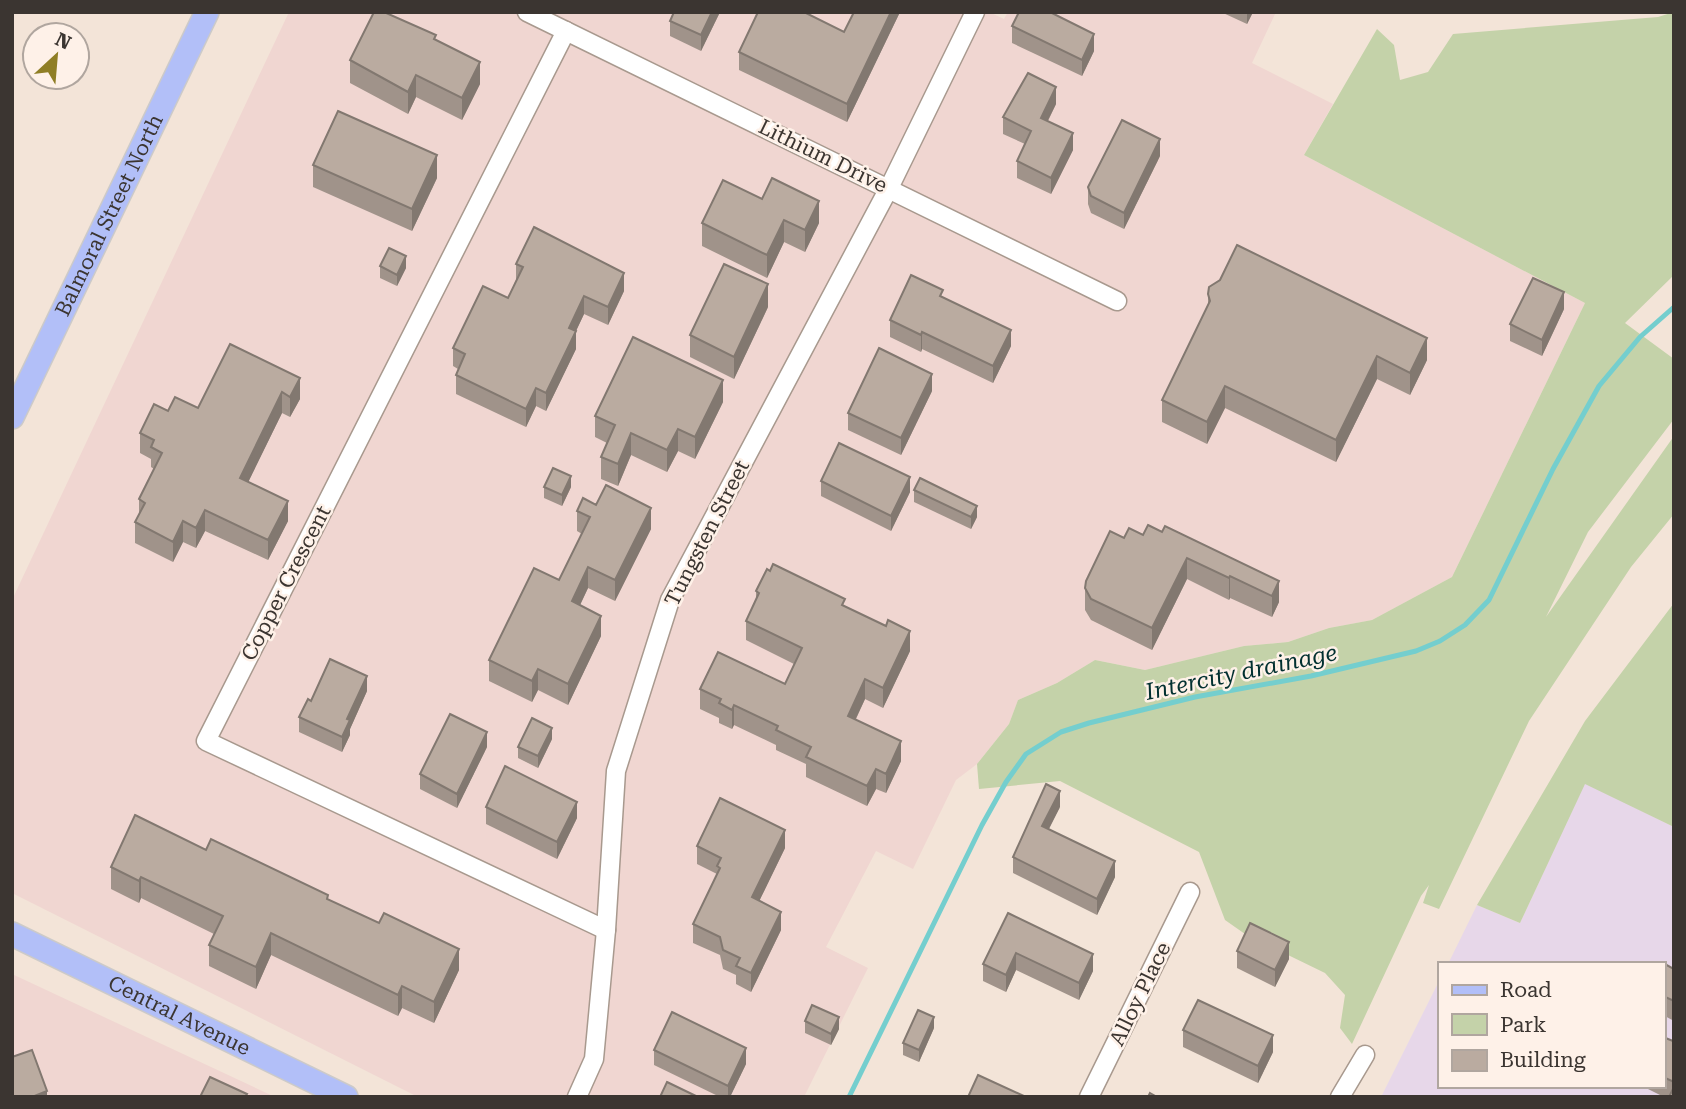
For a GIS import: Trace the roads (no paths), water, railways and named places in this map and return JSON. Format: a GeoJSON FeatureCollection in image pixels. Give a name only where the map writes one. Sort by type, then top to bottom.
{"type":"FeatureCollection","features":[{"type":"Feature","properties":{"kind":"main road","name":"Balmoral Street North"},"geometry":{"type":"LineString","coordinates":[[12,417],[207,12]]}},
{"type":"Feature","properties":{"kind":"main road","name":"Central Avenue"},"geometry":{"type":"LineString","coordinates":[[12,934],[346,1097]]}},
{"type":"Feature","properties":{"kind":"street","name":"Lithium Drive"},"geometry":{"type":"LineString","coordinates":[[527,12],[1117,301]]}},
{"type":"Feature","properties":{"kind":"street","name":"Tungsten Street"},"geometry":{"type":"LineString","coordinates":[[577,1097],[594,1059],[606,930],[616,771],[670,600],[889,188],[975,12]]}},
{"type":"Feature","properties":{"kind":"street","name":"Copper Crescent"},"geometry":{"type":"LineString","coordinates":[[566,31],[206,741],[606,930]]}},
{"type":"Feature","properties":{"kind":"street","name":"Alloy Place"},"geometry":{"type":"LineString","coordinates":[[1089,1097],[1190,892]]}},
{"type":"Feature","properties":{"kind":"street"},"geometry":{"type":"LineString","coordinates":[[1343,1096],[1365,1055]]}},
{"type":"Feature","properties":{"kind":"waterway","name":"Intercity drainage"},"geometry":{"type":"LineString","coordinates":[[849,1097],[982,825],[1006,782],[1026,754],[1061,732],[1089,723],[1195,697],[1311,676],[1416,651],[1440,641],[1465,625],[1489,600],[1553,469],[1599,386],[1640,337],[1674,307]]}}]}
